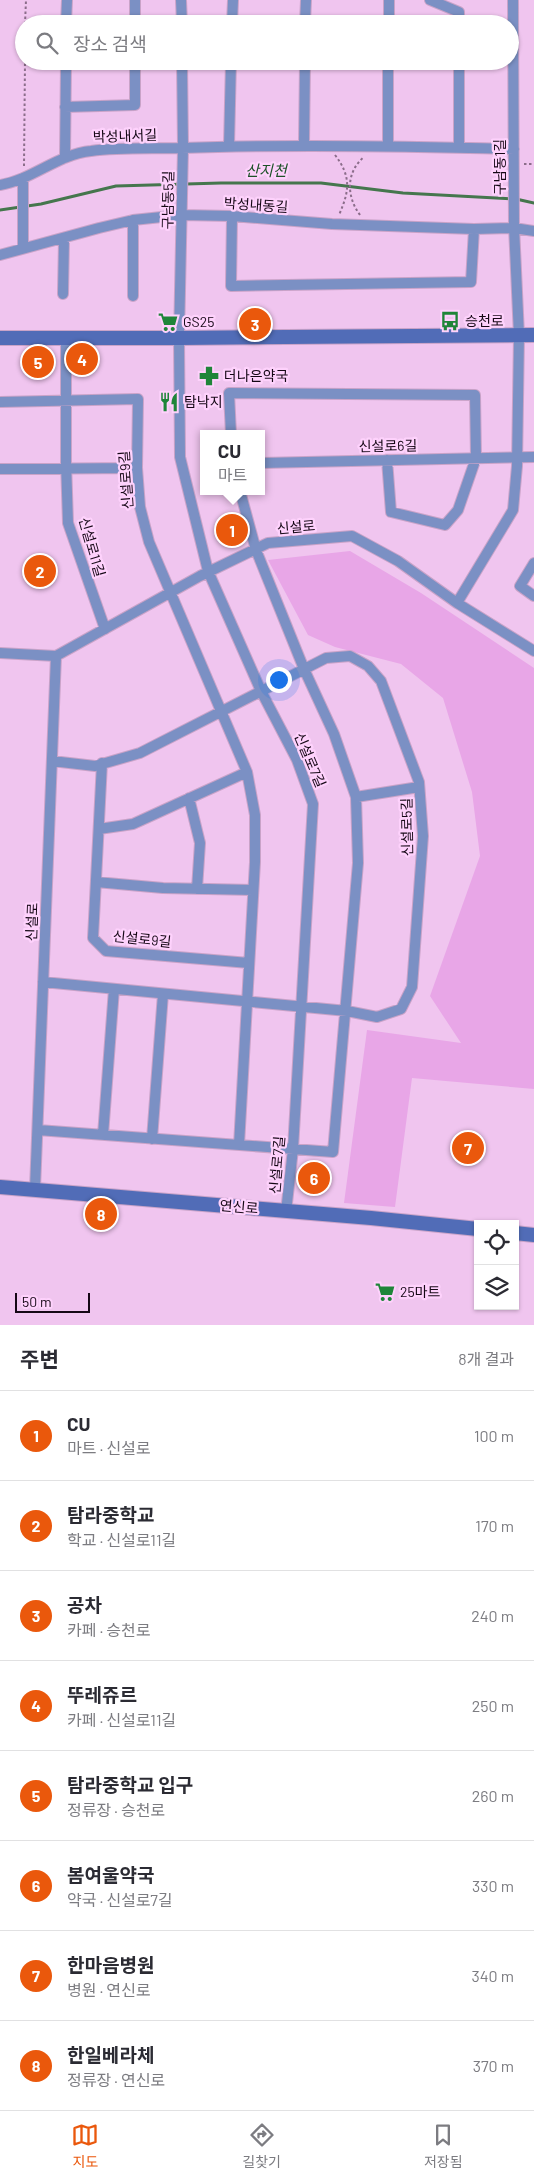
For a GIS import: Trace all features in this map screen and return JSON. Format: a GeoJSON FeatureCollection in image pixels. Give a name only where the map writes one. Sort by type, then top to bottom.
{"type":"FeatureCollection","features":[{"type":"Feature","properties":{"kind":"main road"},"geometry":{"type":"LineString","coordinates":[[0,338],[534,335]]}},
{"type":"Feature","properties":{"kind":"main road","name":"연신로"},"geometry":{"type":"LineString","coordinates":[[0,1186],[474,1229]]}},
{"type":"Feature","properties":{"kind":"main road"},"geometry":{"type":"LineString","coordinates":[[519,1233],[534,1235]]}},
{"type":"Feature","properties":{"kind":"street"},"geometry":{"type":"LineString","coordinates":[[66,15],[67,0]]}},
{"type":"Feature","properties":{"kind":"street"},"geometry":{"type":"LineString","coordinates":[[135,0],[135,15]]}},
{"type":"Feature","properties":{"kind":"street"},"geometry":{"type":"LineString","coordinates":[[181,0],[182,15]]}},
{"type":"Feature","properties":{"kind":"street"},"geometry":{"type":"LineString","coordinates":[[232,15],[233,0]]}},
{"type":"Feature","properties":{"kind":"street"},"geometry":{"type":"LineString","coordinates":[[305,15],[306,0]]}},
{"type":"Feature","properties":{"kind":"street"},"geometry":{"type":"LineString","coordinates":[[389,0],[389,15]]}},
{"type":"Feature","properties":{"kind":"street"},"geometry":{"type":"LineString","coordinates":[[430,0],[459,12],[459,15]]}},
{"type":"Feature","properties":{"kind":"street","name":"구남동1길"},"geometry":{"type":"LineString","coordinates":[[513,0],[513,15]]}},
{"type":"Feature","properties":{"kind":"street"},"geometry":{"type":"LineString","coordinates":[[65,158],[66,70]]}},
{"type":"Feature","properties":{"kind":"street"},"geometry":{"type":"LineString","coordinates":[[66,107],[135,105],[135,70]]}},
{"type":"Feature","properties":{"kind":"street","name":"구남동5길"},"geometry":{"type":"LineString","coordinates":[[179,338],[183,148],[182,70]]}},
{"type":"Feature","properties":{"kind":"street"},"geometry":{"type":"LineString","coordinates":[[229,146],[231,70]]}},
{"type":"Feature","properties":{"kind":"street"},"geometry":{"type":"LineString","coordinates":[[304,145],[305,70]]}},
{"type":"Feature","properties":{"kind":"street"},"geometry":{"type":"LineString","coordinates":[[388,70],[388,145]]}},
{"type":"Feature","properties":{"kind":"street"},"geometry":{"type":"LineString","coordinates":[[459,70],[459,147]]}},
{"type":"Feature","properties":{"kind":"street","name":"구남동1길"},"geometry":{"type":"LineString","coordinates":[[457,603],[513,510],[517,456],[519,334],[514,227],[513,70]]}},
{"type":"Feature","properties":{"kind":"street","name":"박성내서길"},"geometry":{"type":"LineString","coordinates":[[0,185],[14,183],[65,158],[90,151],[304,145],[388,145],[514,149]]}},
{"type":"Feature","properties":{"kind":"street"},"geometry":{"type":"LineString","coordinates":[[23,248],[24,178]]}},
{"type":"Feature","properties":{"kind":"street","name":"박성내동길"},"geometry":{"type":"LineString","coordinates":[[0,255],[64,239],[98,228],[182,211],[332,224],[474,228],[514,227],[534,231]]}},
{"type":"Feature","properties":{"kind":"street"},"geometry":{"type":"LineString","coordinates":[[232,216],[230,286],[471,282],[474,228]]}},
{"type":"Feature","properties":{"kind":"street"},"geometry":{"type":"LineString","coordinates":[[133,220],[133,296]]}},
{"type":"Feature","properties":{"kind":"street"},"geometry":{"type":"LineString","coordinates":[[63,294],[64,239]]}},
{"type":"Feature","properties":{"kind":"street","name":"신설로11길"},"geometry":{"type":"LineString","coordinates":[[66,338],[68,523],[105,629]]}},
{"type":"Feature","properties":{"kind":"street","name":"신설로7길"},"geometry":{"type":"LineString","coordinates":[[179,338],[180,457],[208,571],[261,691],[297,760],[313,804],[293,1149],[286,1212]]}},
{"type":"Feature","properties":{"kind":"street"},"geometry":{"type":"LineString","coordinates":[[231,430],[228,393],[475,395],[476,458],[458,510],[445,525],[391,512],[387,460]]}},
{"type":"Feature","properties":{"kind":"street","name":"신설로9길"},"geometry":{"type":"LineString","coordinates":[[0,402],[138,399],[137,468],[140,507],[149,542],[247,772],[255,815],[253,890],[239,1145]]}},
{"type":"Feature","properties":{"kind":"street","name":"신설로6길"},"geometry":{"type":"LineString","coordinates":[[265,463],[534,457]]}},
{"type":"Feature","properties":{"kind":"street"},"geometry":{"type":"LineString","coordinates":[[0,469],[137,468]]}},
{"type":"Feature","properties":{"kind":"street"},"geometry":{"type":"LineString","coordinates":[[38,1130],[333,1152],[358,863],[356,797],[334,734],[304,669],[256,550],[241,495]]}},
{"type":"Feature","properties":{"kind":"street","name":"신설로"},"geometry":{"type":"LineString","coordinates":[[35,1189],[56,656],[208,571],[268,544],[352,536],[398,561],[457,603],[534,651]]}},
{"type":"Feature","properties":{"kind":"street"},"geometry":{"type":"LineString","coordinates":[[534,563],[520,586],[534,596]]}},
{"type":"Feature","properties":{"kind":"street"},"geometry":{"type":"LineString","coordinates":[[0,653],[56,656]]}},
{"type":"Feature","properties":{"kind":"street","name":"신설로5길"},"geometry":{"type":"LineString","coordinates":[[43,982],[346,1011],[377,1017],[401,1009],[412,987],[423,836],[419,787],[381,681],[368,666],[350,656],[326,658],[304,669]]}},
{"type":"Feature","properties":{"kind":"street"},"geometry":{"type":"LineString","coordinates":[[52,761],[95,766],[140,753],[304,669]]}},
{"type":"Feature","properties":{"kind":"street","name":"신설로9길"},"geometry":{"type":"LineString","coordinates":[[102,764],[93,938],[106,950],[249,963]]}},
{"type":"Feature","properties":{"kind":"street"},"geometry":{"type":"LineString","coordinates":[[98,828],[133,824],[247,772]]}},
{"type":"Feature","properties":{"kind":"street"},"geometry":{"type":"LineString","coordinates":[[356,797],[419,787]]}},
{"type":"Feature","properties":{"kind":"street"},"geometry":{"type":"LineString","coordinates":[[189,798],[200,843],[197,889]]}},
{"type":"Feature","properties":{"kind":"street"},"geometry":{"type":"LineString","coordinates":[[96,882],[197,889],[253,890]]}},
{"type":"Feature","properties":{"kind":"street"},"geometry":{"type":"LineString","coordinates":[[104,1135],[114,989]]}},
{"type":"Feature","properties":{"kind":"street"},"geometry":{"type":"LineString","coordinates":[[152,1139],[163,994]]}},
{"type":"Feature","properties":{"kind":"path"},"geometry":{"type":"LineString","coordinates":[[25,15],[26,0]]}},
{"type":"Feature","properties":{"kind":"path"},"geometry":{"type":"LineString","coordinates":[[24,178],[25,70]]}},
{"type":"Feature","properties":{"kind":"path"},"geometry":{"type":"LineString","coordinates":[[328,145],[340,161],[346,174],[356,210],[368,225]]}},
{"type":"Feature","properties":{"kind":"path"},"geometry":{"type":"LineString","coordinates":[[332,224],[338,218],[349,190],[354,168],[377,145]]}},
{"type":"Feature","properties":{"kind":"shaded area"},"geometry":{"type":"Polygon","coordinates":[[[350,551],[421,593],[534,668],[534,1089],[412,1078],[395,1207],[344,1203],[367,1030],[461,1043],[430,996],[480,856],[472,792],[443,698],[401,664],[335,647],[308,635],[268,560],[350,551]]]}},
{"type":"Feature","properties":{"kind":"waterway","name":"산지천"},"geometry":{"type":"LineString","coordinates":[[0,210],[41,204],[116,186],[221,183],[321,183],[403,193],[516,199],[534,203]]}},
{"type":"Feature","properties":{"kind":"place","name":"승천로"},"geometry":{"type":"Point","coordinates":[450,321]}},
{"type":"Feature","properties":{"kind":"place","name":"GS25"},"geometry":{"type":"Point","coordinates":[168,322]}},
{"type":"Feature","properties":{"kind":"place","name":"공차"},"geometry":{"type":"Point","coordinates":[255,324]}},
{"type":"Feature","properties":{"kind":"place","name":"뚜레쥬르"},"geometry":{"type":"Point","coordinates":[82,359]}},
{"type":"Feature","properties":{"kind":"place","name":"탐라중학교 입구"},"geometry":{"type":"Point","coordinates":[38,362]}},
{"type":"Feature","properties":{"kind":"place","name":"더나은약국"},"geometry":{"type":"Point","coordinates":[209,376]}},
{"type":"Feature","properties":{"kind":"place","name":"탐낙지"},"geometry":{"type":"Point","coordinates":[169,402]}},
{"type":"Feature","properties":{"kind":"place","name":"CU"},"geometry":{"type":"Point","coordinates":[232,530]}},
{"type":"Feature","properties":{"kind":"place","name":"탐라중학교"},"geometry":{"type":"Point","coordinates":[40,571]}},
{"type":"Feature","properties":{"kind":"place","name":"한마음병원"},"geometry":{"type":"Point","coordinates":[468,1148]}},
{"type":"Feature","properties":{"kind":"place","name":"봄여울약국"},"geometry":{"type":"Point","coordinates":[314,1178]}},
{"type":"Feature","properties":{"kind":"place","name":"한일베라체"},"geometry":{"type":"Point","coordinates":[101,1214]}},
{"type":"Feature","properties":{"kind":"place","name":"25마트"},"geometry":{"type":"Point","coordinates":[385,1292]}}]}
